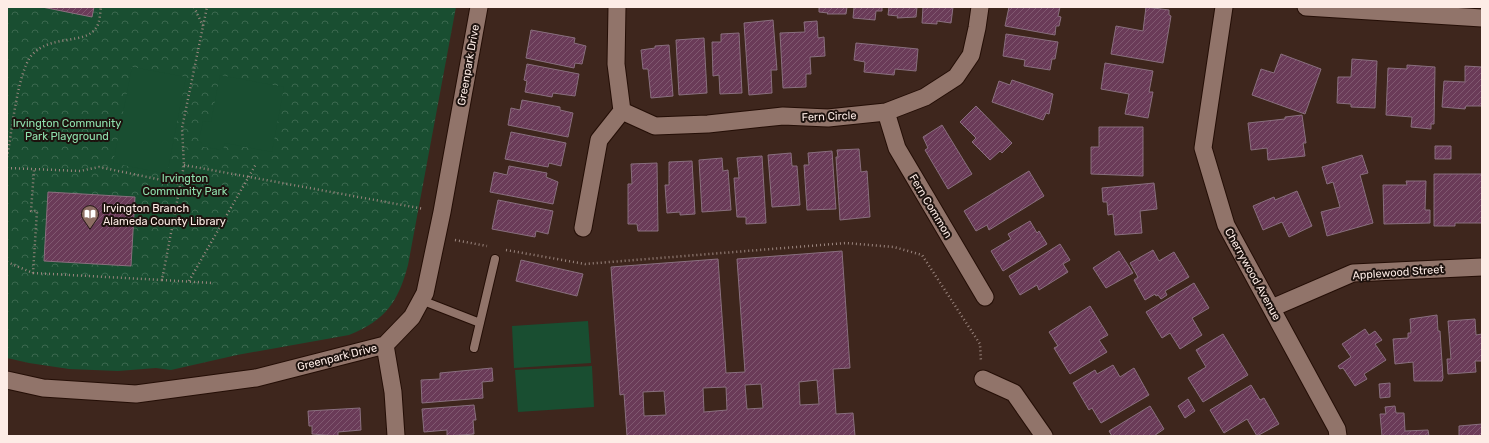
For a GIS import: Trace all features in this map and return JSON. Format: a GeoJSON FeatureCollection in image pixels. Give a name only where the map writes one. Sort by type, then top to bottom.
{"type":"FeatureCollection","features":[{"type":"Feature","properties":{"kind":"street","name":"Greenpark Drive"},"geometry":{"type":"LineString","coordinates":[[7,380],[43,388],[136,394],[256,378],[385,346],[412,317],[425,293],[442,212],[479,7]]}},
{"type":"Feature","properties":{"kind":"street","name":"Fern Circle"},"geometry":{"type":"LineString","coordinates":[[622,110],[655,126],[708,124],[783,116],[828,118],[886,112],[925,97],[956,77],[970,55],[978,28],[980,7]]}},
{"type":"Feature","properties":{"kind":"street","name":"Cherrywood Avenue"},"geometry":{"type":"LineString","coordinates":[[1224,7],[1203,148],[1226,225],[1337,429],[1338,436]]}},
{"type":"Feature","properties":{"kind":"street"},"geometry":{"type":"LineString","coordinates":[[1306,7],[1482,18]]}},
{"type":"Feature","properties":{"kind":"street"},"geometry":{"type":"LineString","coordinates":[[582,228],[599,140],[622,110],[616,64],[613,8]]}},
{"type":"Feature","properties":{"kind":"street","name":"Fern Common"},"geometry":{"type":"LineString","coordinates":[[886,112],[897,148],[985,297]]}},
{"type":"Feature","properties":{"kind":"street","name":"Applewood Street"},"geometry":{"type":"LineString","coordinates":[[1272,308],[1352,273],[1482,267]]}},
{"type":"Feature","properties":{"kind":"street"},"geometry":{"type":"LineString","coordinates":[[385,346],[393,392],[396,436]]}},
{"type":"Feature","properties":{"kind":"street"},"geometry":{"type":"LineString","coordinates":[[982,379],[1014,393],[1044,436]]}},
{"type":"Feature","properties":{"kind":"lane"},"geometry":{"type":"LineString","coordinates":[[474,348],[495,259]]}},
{"type":"Feature","properties":{"kind":"lane"},"geometry":{"type":"LineString","coordinates":[[421,300],[480,323]]}},
{"type":"Feature","properties":{"kind":"path"},"geometry":{"type":"LineString","coordinates":[[7,157],[21,81],[31,57],[44,44],[87,36],[96,28],[102,7]]}},
{"type":"Feature","properties":{"kind":"path"},"geometry":{"type":"LineString","coordinates":[[194,7],[203,27]]}},
{"type":"Feature","properties":{"kind":"path"},"geometry":{"type":"LineString","coordinates":[[162,280],[184,165],[182,128],[207,7]]}},
{"type":"Feature","properties":{"kind":"path"},"geometry":{"type":"LineString","coordinates":[[189,281],[256,164]]}},
{"type":"Feature","properties":{"kind":"path"},"geometry":{"type":"LineString","coordinates":[[184,165],[442,212]]}},
{"type":"Feature","properties":{"kind":"path"},"geometry":{"type":"LineString","coordinates":[[7,168],[80,172],[99,167],[181,184]]}},
{"type":"Feature","properties":{"kind":"path"},"geometry":{"type":"LineString","coordinates":[[33,273],[38,211],[31,211],[34,170]]}},
{"type":"Feature","properties":{"kind":"path"},"geometry":{"type":"LineString","coordinates":[[437,237],[491,247]]}},
{"type":"Feature","properties":{"kind":"path"},"geometry":{"type":"LineString","coordinates":[[499,248],[585,264],[846,244],[894,247],[922,255],[980,344],[982,379]]}},
{"type":"Feature","properties":{"kind":"path"},"geometry":{"type":"LineString","coordinates":[[7,262],[33,273],[214,283]]}},
{"type":"Feature","properties":{"kind":"green space","name":"Irvington Community Park"},"geometry":{"type":"Polygon","coordinates":[[[7,7],[456,7],[408,265],[400,289],[389,308],[372,323],[349,335],[237,355],[171,370],[156,368],[118,371],[69,369],[7,358],[7,7]]]}},
{"type":"Feature","properties":{"kind":"green space"},"geometry":{"type":"Polygon","coordinates":[[[132,67],[186,77],[167,174],[113,163],[132,67]]]}},
{"type":"Feature","properties":{"kind":"green space"},"geometry":{"type":"Polygon","coordinates":[[[220,75],[284,87],[272,152],[225,143],[223,150],[204,147],[199,140],[203,121],[211,122],[220,75]]]}},
{"type":"Feature","properties":{"kind":"green space"},"geometry":{"type":"Polygon","coordinates":[[[588,321],[591,363],[514,368],[512,326],[588,321]]]}},
{"type":"Feature","properties":{"kind":"green space"},"geometry":{"type":"Polygon","coordinates":[[[592,366],[594,407],[518,412],[515,370],[592,366]]]}},
{"type":"Feature","properties":{"kind":"building"},"geometry":{"type":"Polygon","coordinates":[[[42,7],[94,7],[92,17],[42,7]]]}},
{"type":"Feature","properties":{"kind":"building"},"geometry":{"type":"Polygon","coordinates":[[[819,7],[847,7],[846,14],[827,14],[828,13],[819,12],[819,7]]]}},
{"type":"Feature","properties":{"kind":"building"},"geometry":{"type":"Polygon","coordinates":[[[854,7],[882,7],[882,11],[876,11],[875,20],[853,18],[854,7]]]}},
{"type":"Feature","properties":{"kind":"building"},"geometry":{"type":"Polygon","coordinates":[[[889,7],[917,7],[916,17],[897,18],[898,16],[888,15],[889,7]]]}},
{"type":"Feature","properties":{"kind":"building"},"geometry":{"type":"Polygon","coordinates":[[[923,7],[953,7],[951,23],[937,21],[937,24],[922,23],[923,7]]]}},
{"type":"Feature","properties":{"kind":"building"},"geometry":{"type":"Polygon","coordinates":[[[1009,7],[1060,7],[1058,16],[1061,17],[1059,26],[1056,26],[1055,35],[1005,26],[1009,7]]]}},
{"type":"Feature","properties":{"kind":"building"},"geometry":{"type":"Polygon","coordinates":[[[1146,7],[1169,10],[1169,15],[1171,16],[1163,63],[1111,54],[1116,26],[1143,31],[1146,7]]]}},
{"type":"Feature","properties":{"kind":"building"},"geometry":{"type":"Polygon","coordinates":[[[773,20],[777,70],[771,70],[772,93],[749,95],[744,23],[773,20]]]}},
{"type":"Feature","properties":{"kind":"building"},"geometry":{"type":"Polygon","coordinates":[[[817,21],[818,38],[824,37],[825,56],[810,57],[811,74],[806,74],[806,87],[783,88],[780,33],[805,32],[804,22],[817,21]]]}},
{"type":"Feature","properties":{"kind":"building"},"geometry":{"type":"Polygon","coordinates":[[[531,30],[575,38],[574,43],[586,46],[582,64],[575,63],[574,68],[526,58],[531,30]]]}},
{"type":"Feature","properties":{"kind":"building"},"geometry":{"type":"Polygon","coordinates":[[[739,33],[742,93],[720,94],[719,75],[713,76],[712,42],[721,42],[721,34],[739,33]]]}},
{"type":"Feature","properties":{"kind":"building"},"geometry":{"type":"Polygon","coordinates":[[[1006,34],[1058,42],[1055,59],[1052,59],[1050,70],[1024,66],[1025,60],[1003,56],[1006,34]]]}},
{"type":"Feature","properties":{"kind":"building"},"geometry":{"type":"Polygon","coordinates":[[[704,38],[707,93],[679,95],[676,40],[704,38]]]}},
{"type":"Feature","properties":{"kind":"building"},"geometry":{"type":"Polygon","coordinates":[[[856,43],[918,49],[916,71],[895,69],[894,75],[864,72],[865,62],[854,60],[856,43]]]}},
{"type":"Feature","properties":{"kind":"building"},"geometry":{"type":"Polygon","coordinates":[[[669,45],[673,96],[651,98],[648,69],[643,69],[641,50],[655,48],[655,46],[669,45]]]}},
{"type":"Feature","properties":{"kind":"building"},"geometry":{"type":"Polygon","coordinates":[[[1281,54],[1321,69],[1305,114],[1252,95],[1261,69],[1274,73],[1281,54]]]}},
{"type":"Feature","properties":{"kind":"building"},"geometry":{"type":"Polygon","coordinates":[[[1352,59],[1377,61],[1375,108],[1351,107],[1351,104],[1337,103],[1338,77],[1351,77],[1352,59]]]}},
{"type":"Feature","properties":{"kind":"building"},"geometry":{"type":"Polygon","coordinates":[[[1105,63],[1153,71],[1149,92],[1153,92],[1148,118],[1125,114],[1129,94],[1101,89],[1105,63]]]}},
{"type":"Feature","properties":{"kind":"building"},"geometry":{"type":"Polygon","coordinates":[[[527,64],[579,74],[575,96],[553,93],[552,97],[525,92],[527,81],[524,80],[527,64]]]}},
{"type":"Feature","properties":{"kind":"building"},"geometry":{"type":"Polygon","coordinates":[[[1407,65],[1435,67],[1434,124],[1431,124],[1431,129],[1411,127],[1412,117],[1386,115],[1388,68],[1407,69],[1407,65]]]}},
{"type":"Feature","properties":{"kind":"building"},"geometry":{"type":"Polygon","coordinates":[[[1465,66],[1482,67],[1482,106],[1466,106],[1465,109],[1442,107],[1444,81],[1465,82],[1465,66]]]}},
{"type":"Feature","properties":{"kind":"building"},"geometry":{"type":"Polygon","coordinates":[[[1012,80],[1053,94],[1049,114],[1046,113],[1043,120],[992,102],[999,81],[1010,85],[1012,80]]]}},
{"type":"Feature","properties":{"kind":"building"},"geometry":{"type":"Polygon","coordinates":[[[522,100],[560,107],[560,110],[573,113],[568,137],[508,125],[511,108],[520,110],[522,100]]]}},
{"type":"Feature","properties":{"kind":"building"},"geometry":{"type":"Polygon","coordinates":[[[976,106],[1012,143],[1002,153],[1000,151],[990,160],[972,142],[976,138],[960,122],[976,106]]]}},
{"type":"Feature","properties":{"kind":"building"},"geometry":{"type":"Polygon","coordinates":[[[1302,115],[1306,143],[1303,143],[1305,156],[1268,160],[1267,148],[1251,150],[1248,123],[1285,119],[1285,117],[1302,115]]]}},
{"type":"Feature","properties":{"kind":"building"},"geometry":{"type":"Polygon","coordinates":[[[942,125],[972,174],[948,189],[925,150],[928,148],[923,137],[942,125]]]}},
{"type":"Feature","properties":{"kind":"building"},"geometry":{"type":"Polygon","coordinates":[[[1099,127],[1143,127],[1143,176],[1091,174],[1091,147],[1099,147],[1099,127]]]}},
{"type":"Feature","properties":{"kind":"building"},"geometry":{"type":"Polygon","coordinates":[[[511,132],[566,143],[561,166],[549,163],[548,167],[505,159],[511,132]]]}},
{"type":"Feature","properties":{"kind":"building"},"geometry":{"type":"Polygon","coordinates":[[[1435,146],[1451,146],[1451,159],[1435,159],[1435,146]]]}},
{"type":"Feature","properties":{"kind":"building"},"geometry":{"type":"Polygon","coordinates":[[[859,149],[861,172],[867,171],[870,217],[840,220],[836,157],[838,157],[837,150],[859,149]]]}},
{"type":"Feature","properties":{"kind":"building"},"geometry":{"type":"Polygon","coordinates":[[[832,151],[836,209],[807,210],[804,165],[809,165],[808,153],[832,151]]]}},
{"type":"Feature","properties":{"kind":"building"},"geometry":{"type":"Polygon","coordinates":[[[791,153],[792,166],[797,166],[800,205],[772,207],[768,155],[791,153]]]}},
{"type":"Feature","properties":{"kind":"building"},"geometry":{"type":"Polygon","coordinates":[[[1362,155],[1368,173],[1360,175],[1373,223],[1327,236],[1321,212],[1340,207],[1333,182],[1327,184],[1322,167],[1362,155]]]}},
{"type":"Feature","properties":{"kind":"building"},"geometry":{"type":"Polygon","coordinates":[[[762,156],[766,223],[746,224],[746,217],[737,217],[734,178],[739,178],[737,158],[762,156]]]}},
{"type":"Feature","properties":{"kind":"building"},"geometry":{"type":"Polygon","coordinates":[[[722,158],[723,171],[728,170],[731,210],[702,212],[699,160],[722,158]]]}},
{"type":"Feature","properties":{"kind":"building"},"geometry":{"type":"Polygon","coordinates":[[[692,161],[695,214],[680,215],[680,212],[667,213],[665,185],[669,185],[669,162],[692,161]]]}},
{"type":"Feature","properties":{"kind":"building"},"geometry":{"type":"Polygon","coordinates":[[[657,163],[658,231],[638,231],[637,224],[628,224],[628,184],[632,184],[631,164],[657,163]]]}},
{"type":"Feature","properties":{"kind":"building"},"geometry":{"type":"Polygon","coordinates":[[[509,166],[547,173],[546,177],[558,182],[553,204],[490,192],[494,172],[507,175],[509,166]]]}},
{"type":"Feature","properties":{"kind":"building"},"geometry":{"type":"Polygon","coordinates":[[[1029,171],[1044,196],[989,230],[987,225],[976,231],[964,211],[1029,171]]]}},
{"type":"Feature","properties":{"kind":"building"},"geometry":{"type":"Polygon","coordinates":[[[1434,174],[1482,174],[1482,223],[1455,223],[1455,226],[1434,226],[1434,174]]]}},
{"type":"Feature","properties":{"kind":"building"},"geometry":{"type":"Polygon","coordinates":[[[1406,181],[1426,181],[1425,210],[1430,210],[1430,223],[1384,224],[1383,185],[1407,185],[1406,181]]]}},
{"type":"Feature","properties":{"kind":"building"},"geometry":{"type":"Polygon","coordinates":[[[1154,183],[1157,209],[1140,211],[1142,233],[1115,235],[1113,214],[1108,215],[1107,202],[1103,202],[1102,188],[1154,183]]]}},
{"type":"Feature","properties":{"kind":"building"},"geometry":{"type":"Polygon","coordinates":[[[1297,191],[1312,226],[1289,237],[1282,222],[1263,230],[1253,206],[1274,197],[1275,200],[1297,191]]]}},
{"type":"Feature","properties":{"kind":"building","name":"Irvington Branch Alameda County Library"},"geometry":{"type":"Polygon","coordinates":[[[48,192],[135,197],[131,266],[44,261],[48,192]]]}},
{"type":"Feature","properties":{"kind":"building"},"geometry":{"type":"Polygon","coordinates":[[[498,200],[553,211],[548,234],[536,231],[535,237],[492,229],[498,200]]]}},
{"type":"Feature","properties":{"kind":"building"},"geometry":{"type":"Polygon","coordinates":[[[1030,221],[1037,233],[1039,231],[1047,244],[1003,271],[991,251],[1011,239],[1008,234],[1030,221]]]}},
{"type":"Feature","properties":{"kind":"building"},"geometry":{"type":"Polygon","coordinates":[[[1060,244],[1070,260],[1063,264],[1068,272],[1039,290],[1037,285],[1020,295],[1009,276],[1060,244]]]}},
{"type":"Feature","properties":{"kind":"building"},"geometry":{"type":"Polygon","coordinates":[[[1153,250],[1159,261],[1174,252],[1189,277],[1165,291],[1167,295],[1161,299],[1155,294],[1145,300],[1134,280],[1138,277],[1130,263],[1153,250]]]}},
{"type":"Feature","properties":{"kind":"building"},"geometry":{"type":"Polygon","coordinates":[[[842,251],[850,368],[833,369],[836,414],[853,413],[855,436],[627,436],[624,394],[620,395],[611,267],[718,259],[726,373],[745,372],[737,259],[842,251]],[[817,380],[799,382],[800,405],[819,404],[817,380]],[[761,384],[745,385],[747,409],[763,408],[761,384]],[[726,387],[703,388],[704,412],[727,410],[726,387]],[[664,391],[643,392],[644,416],[666,415],[664,391]]]}},
{"type":"Feature","properties":{"kind":"building"},"geometry":{"type":"Polygon","coordinates":[[[1119,251],[1133,273],[1106,288],[1093,268],[1119,251]]]}},
{"type":"Feature","properties":{"kind":"building"},"geometry":{"type":"Polygon","coordinates":[[[521,260],[583,274],[577,296],[516,281],[521,260]]]}},
{"type":"Feature","properties":{"kind":"building"},"geometry":{"type":"Polygon","coordinates":[[[1194,283],[1209,308],[1192,318],[1202,335],[1180,349],[1170,333],[1162,338],[1146,312],[1194,283]]]}},
{"type":"Feature","properties":{"kind":"building"},"geometry":{"type":"Polygon","coordinates":[[[1090,306],[1108,335],[1099,340],[1107,352],[1070,374],[1054,348],[1058,346],[1049,332],[1090,306]]]}},
{"type":"Feature","properties":{"kind":"building"},"geometry":{"type":"Polygon","coordinates":[[[1437,315],[1438,331],[1440,331],[1442,381],[1414,381],[1413,362],[1395,364],[1393,339],[1408,338],[1408,333],[1411,333],[1410,319],[1437,315]]]}},
{"type":"Feature","properties":{"kind":"building"},"geometry":{"type":"Polygon","coordinates":[[[1475,319],[1476,335],[1482,334],[1482,361],[1475,361],[1476,372],[1448,374],[1447,359],[1451,359],[1448,321],[1475,319]]]}},
{"type":"Feature","properties":{"kind":"building"},"geometry":{"type":"Polygon","coordinates":[[[1365,329],[1369,335],[1375,331],[1382,340],[1375,344],[1386,360],[1364,374],[1367,379],[1355,386],[1343,368],[1340,369],[1338,366],[1351,357],[1342,344],[1365,329]]]}},
{"type":"Feature","properties":{"kind":"building"},"geometry":{"type":"Polygon","coordinates":[[[1223,334],[1248,375],[1203,402],[1188,378],[1206,367],[1196,350],[1223,334]]]}},
{"type":"Feature","properties":{"kind":"building"},"geometry":{"type":"Polygon","coordinates":[[[1113,365],[1120,377],[1134,368],[1149,395],[1101,423],[1092,408],[1089,410],[1073,383],[1095,370],[1097,374],[1113,365]]]}},
{"type":"Feature","properties":{"kind":"building"},"geometry":{"type":"Polygon","coordinates":[[[492,368],[493,381],[482,382],[483,398],[422,403],[421,380],[440,379],[440,373],[492,368]]]}},
{"type":"Feature","properties":{"kind":"building"},"geometry":{"type":"Polygon","coordinates":[[[1390,383],[1390,397],[1380,398],[1379,384],[1390,383]]]}},
{"type":"Feature","properties":{"kind":"building"},"geometry":{"type":"Polygon","coordinates":[[[1251,385],[1260,400],[1264,398],[1279,424],[1257,436],[1247,419],[1224,433],[1210,410],[1251,385]]]}},
{"type":"Feature","properties":{"kind":"building"},"geometry":{"type":"Polygon","coordinates":[[[1188,399],[1195,411],[1185,418],[1178,406],[1188,399]]]}},
{"type":"Feature","properties":{"kind":"building"},"geometry":{"type":"Polygon","coordinates":[[[474,405],[476,420],[473,420],[474,434],[447,436],[447,430],[424,432],[422,409],[474,405]]]}},
{"type":"Feature","properties":{"kind":"building"},"geometry":{"type":"Polygon","coordinates":[[[1150,406],[1164,429],[1154,436],[1112,436],[1109,431],[1150,406]]]}},
{"type":"Feature","properties":{"kind":"building"},"geometry":{"type":"Polygon","coordinates":[[[1395,406],[1396,413],[1404,413],[1405,431],[1428,430],[1429,436],[1382,436],[1380,414],[1386,414],[1385,407],[1395,406]]]}},
{"type":"Feature","properties":{"kind":"building"},"geometry":{"type":"Polygon","coordinates":[[[360,408],[361,430],[338,432],[338,436],[312,434],[312,426],[309,426],[308,411],[360,408]]]}},
{"type":"Feature","properties":{"kind":"building"},"geometry":{"type":"Polygon","coordinates":[[[1482,424],[1482,436],[1459,436],[1459,426],[1482,424]]]}},
{"type":"Feature","properties":{"kind":"place","name":"Irvington Branch Alameda County Library"},"geometry":{"type":"Point","coordinates":[90,229]}},
{"type":"Feature","properties":{"kind":"park label","name":"Irvington Community Park Playground"},"geometry":{"type":"Point","coordinates":[67,129]}}]}
